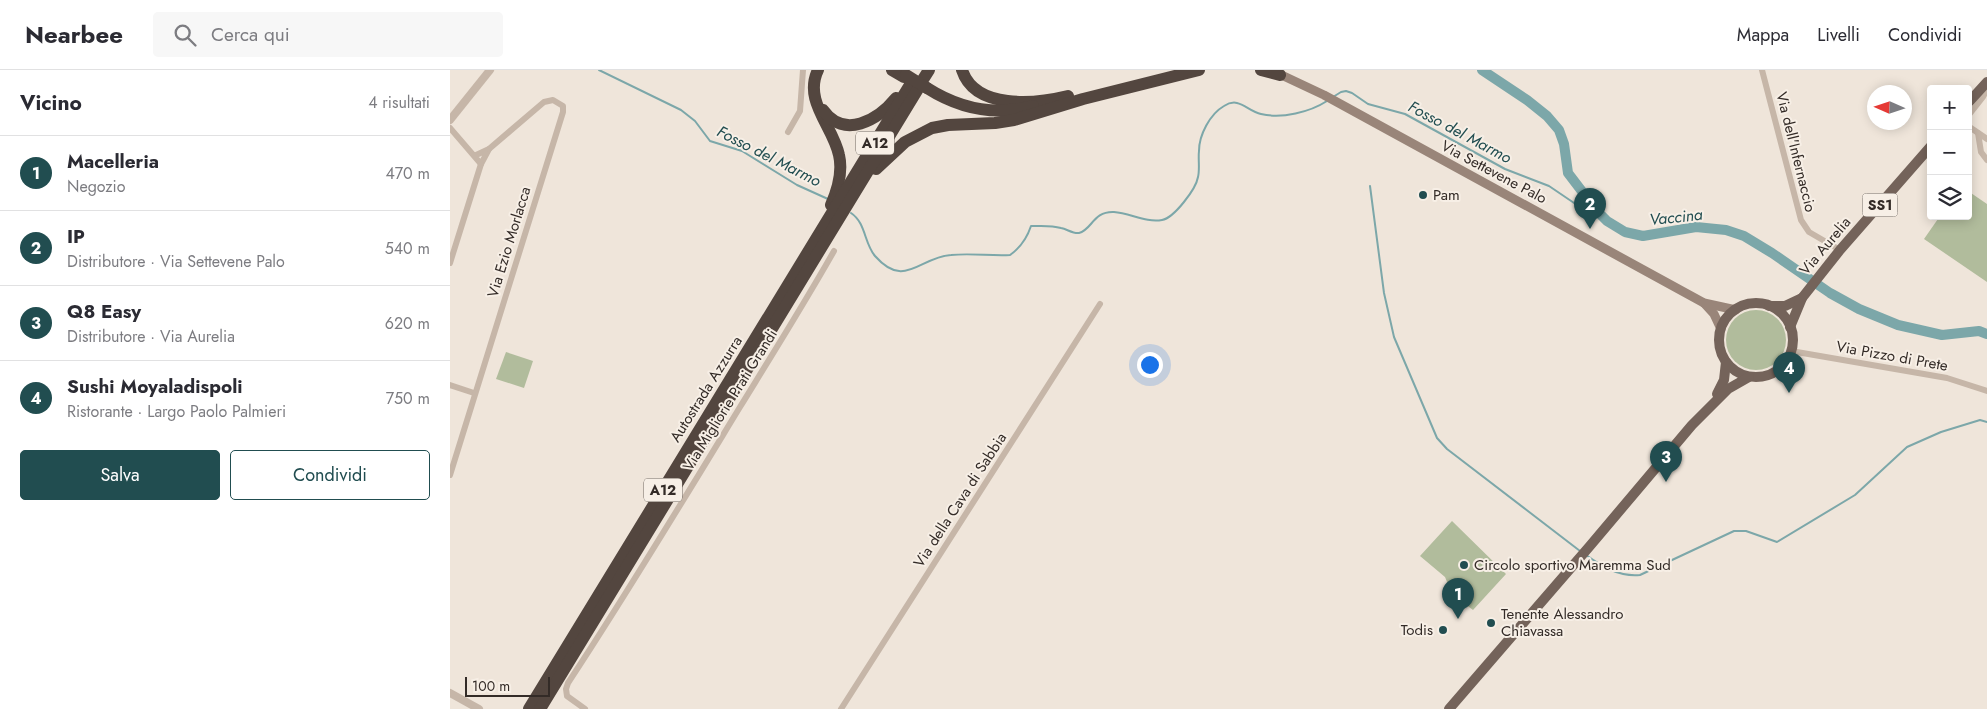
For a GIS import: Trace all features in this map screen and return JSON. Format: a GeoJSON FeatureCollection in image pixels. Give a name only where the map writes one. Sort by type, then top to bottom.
{"type":"FeatureCollection","features":[{"type":"Feature","properties":{"kind":"highway"},"geometry":{"type":"LineString","coordinates":[[820,70],[816,87],[820,104],[831,119],[847,125],[862,124],[878,116],[893,102],[911,78]]}},
{"type":"Feature","properties":{"kind":"highway"},"geometry":{"type":"LineString","coordinates":[[801,274],[814,265],[841,207],[840,158],[833,136],[814,98],[813,85],[820,70]]}},
{"type":"Feature","properties":{"kind":"highway","name":"A12"},"geometry":{"type":"LineString","coordinates":[[841,207],[911,78],[929,70]]}},
{"type":"Feature","properties":{"kind":"highway"},"geometry":{"type":"LineString","coordinates":[[962,70],[966,81],[972,88],[993,99],[1023,101],[1057,98]]}},
{"type":"Feature","properties":{"kind":"highway"},"geometry":{"type":"LineString","coordinates":[[801,274],[803,254],[841,207],[882,162],[902,144],[920,133],[948,125],[1010,121],[1048,109],[1199,70]]}},
{"type":"Feature","properties":{"kind":"highway"},"geometry":{"type":"LineString","coordinates":[[1261,70],[1275,73]]}},
{"type":"Feature","properties":{"kind":"highway"},"geometry":{"type":"LineString","coordinates":[[911,78],[958,104],[986,110],[1014,110],[1166,71]]}},
{"type":"Feature","properties":{"kind":"highway"},"geometry":{"type":"LineString","coordinates":[[911,78],[948,103],[977,112],[1003,113],[1048,109]]}},
{"type":"Feature","properties":{"kind":"highway","name":"Autostrada Azzurra"},"geometry":{"type":"LineString","coordinates":[[529,709],[801,274]]}},
{"type":"Feature","properties":{"kind":"highway","name":"Autostrada Azzurra"},"geometry":{"type":"LineString","coordinates":[[540,709],[801,274]]}},
{"type":"Feature","properties":{"kind":"main road","name":"Via Settevene Palo"},"geometry":{"type":"LineString","coordinates":[[1275,73],[1336,102],[1704,303],[1736,310]]}},
{"type":"Feature","properties":{"kind":"main road"},"geometry":{"type":"LineString","coordinates":[[1972,99],[1987,82]]}},
{"type":"Feature","properties":{"kind":"main road","name":"Via Aurelia"},"geometry":{"type":"LineString","coordinates":[[1790,327],[1802,298],[1840,250],[1927,151]]}},
{"type":"Feature","properties":{"kind":"main road","name":"Via Aurelia"},"geometry":{"type":"LineString","coordinates":[[1768,306],[1785,306],[1802,298]]}},
{"type":"Feature","properties":{"kind":"main road","name":"Via Settevene Palo"},"geometry":{"type":"LineString","coordinates":[[1704,303],[1714,314],[1721,329]]}},
{"type":"Feature","properties":{"kind":"main road"},"geometry":{"type":"LineString","coordinates":[[1749,377],[1732,369],[1726,362],[1720,346],[1721,329],[1727,318],[1736,310],[1746,305],[1757,304],[1768,306],[1778,311],[1790,327]]}},
{"type":"Feature","properties":{"kind":"main road","name":"SS1"},"geometry":{"type":"LineString","coordinates":[[1790,327],[1791,351]]}},
{"type":"Feature","properties":{"kind":"main road"},"geometry":{"type":"LineString","coordinates":[[1449,709],[1712,404],[1733,384],[1749,377],[1760,377],[1780,369],[1791,351]]}},
{"type":"Feature","properties":{"kind":"main road"},"geometry":{"type":"LineString","coordinates":[[1712,404],[1722,385],[1726,362]]}},
{"type":"Feature","properties":{"kind":"street"},"geometry":{"type":"LineString","coordinates":[[450,120],[490,70]]}},
{"type":"Feature","properties":{"kind":"street"},"geometry":{"type":"LineString","coordinates":[[788,132],[800,111],[803,70]]}},
{"type":"Feature","properties":{"kind":"street","name":"Via dell'Infernaccio"},"geometry":{"type":"LineString","coordinates":[[1762,70],[1800,220],[1809,232],[1840,250]]}},
{"type":"Feature","properties":{"kind":"street"},"geometry":{"type":"LineString","coordinates":[[1972,111],[1987,89]]}},
{"type":"Feature","properties":{"kind":"street","name":"Via Ezio Morlacca"},"geometry":{"type":"LineString","coordinates":[[450,475],[474,393],[519,256],[563,112],[563,106],[553,100],[544,102],[489,149]]}},
{"type":"Feature","properties":{"kind":"street"},"geometry":{"type":"LineString","coordinates":[[450,128],[481,164]]}},
{"type":"Feature","properties":{"kind":"street"},"geometry":{"type":"LineString","coordinates":[[1972,129],[1987,139]]}},
{"type":"Feature","properties":{"kind":"street"},"geometry":{"type":"LineString","coordinates":[[1978,133],[1981,152],[1987,160]]}},
{"type":"Feature","properties":{"kind":"street"},"geometry":{"type":"LineString","coordinates":[[474,156],[489,149]]}},
{"type":"Feature","properties":{"kind":"street"},"geometry":{"type":"LineString","coordinates":[[450,263],[481,164],[489,149]]}},
{"type":"Feature","properties":{"kind":"street"},"geometry":{"type":"LineString","coordinates":[[1919,160],[1927,155]]}},
{"type":"Feature","properties":{"kind":"street","name":"Via Migliorie Prati Grandi"},"geometry":{"type":"LineString","coordinates":[[585,709],[567,696],[566,689],[568,683],[638,576],[758,376],[798,315],[834,251]]}},
{"type":"Feature","properties":{"kind":"street","name":"Via della Cava di Sabbia"},"geometry":{"type":"LineString","coordinates":[[840,709],[1100,304]]}},
{"type":"Feature","properties":{"kind":"street","name":"Via Pizzo di Prete"},"geometry":{"type":"LineString","coordinates":[[1791,351],[1947,378],[1987,391]]}},
{"type":"Feature","properties":{"kind":"street"},"geometry":{"type":"LineString","coordinates":[[450,385],[474,393]]}},
{"type":"Feature","properties":{"kind":"street"},"geometry":{"type":"LineString","coordinates":[[450,693],[479,709]]}},
{"type":"Feature","properties":{"kind":"green space"},"geometry":{"type":"Polygon","coordinates":[[[1972,194],[1987,204],[1987,282],[1924,239],[1937,220],[1972,220],[1972,194]]]}},
{"type":"Feature","properties":{"kind":"green space"},"geometry":{"type":"Polygon","coordinates":[[[1756,310],[1772,315],[1777,319],[1781,324],[1786,340],[1781,356],[1777,361],[1772,365],[1756,370],[1740,365],[1735,361],[1731,356],[1726,340],[1731,324],[1735,319],[1740,315],[1756,310]]]}},
{"type":"Feature","properties":{"kind":"green space"},"geometry":{"type":"Polygon","coordinates":[[[506,352],[533,361],[524,388],[496,379],[506,352]]]}},
{"type":"Feature","properties":{"kind":"green space","name":"Circolo sportivo Maremma Sud"},"geometry":{"type":"Polygon","coordinates":[[[1452,521],[1506,574],[1473,610],[1452,594],[1445,577],[1420,556],[1452,521]]]}},
{"type":"Feature","properties":{"kind":"waterway","name":"Fosso del Marmo"},"geometry":{"type":"LineString","coordinates":[[599,70],[681,110],[695,121],[710,141],[742,151],[797,185],[828,199]]}},
{"type":"Feature","properties":{"kind":"waterway","name":"Vaccina"},"geometry":{"type":"LineString","coordinates":[[1482,70],[1527,100],[1547,116],[1559,130],[1564,144],[1568,173],[1597,211],[1607,221],[1625,232],[1643,236],[1696,227],[1726,230],[1744,236],[1830,293],[1859,309],[1898,325],[1942,335],[1979,331],[1987,334]]}},
{"type":"Feature","properties":{"kind":"waterway","name":"Fosso del Marmo"},"geometry":{"type":"LineString","coordinates":[[1333,97],[1346,91],[1368,104],[1405,114],[1505,169],[1549,186],[1580,207],[1597,211]]}},
{"type":"Feature","properties":{"kind":"waterway","name":"Fosso del Marmo"},"geometry":{"type":"LineString","coordinates":[[851,213],[860,222],[871,251],[875,256],[886,266],[904,271],[940,257],[951,255],[1010,255],[1023,242],[1031,226],[1054,226],[1079,233],[1087,228],[1097,217],[1107,212],[1156,221],[1162,220],[1178,209],[1193,188],[1199,174],[1199,154],[1203,132],[1214,114],[1224,106],[1229,103],[1239,103],[1261,114],[1278,116],[1296,114],[1327,101]]}},
{"type":"Feature","properties":{"kind":"waterway"},"geometry":{"type":"LineString","coordinates":[[1370,186],[1384,293],[1394,337],[1437,438],[1447,449],[1580,551]]}},
{"type":"Feature","properties":{"kind":"waterway"},"geometry":{"type":"LineString","coordinates":[[1586,555],[1618,573],[1640,575],[1734,531],[1746,531],[1777,542],[1855,495],[1907,447],[1941,432],[1980,420],[1987,422]]}},
{"type":"Feature","properties":{"kind":"place","name":"Pam"},"geometry":{"type":"Point","coordinates":[1423,195]}},
{"type":"Feature","properties":{"kind":"place","name":"IP"},"geometry":{"type":"Point","coordinates":[1590,229]}},
{"type":"Feature","properties":{"kind":"place","name":"Sushi Moyaladispoli"},"geometry":{"type":"Point","coordinates":[1789,393]}},
{"type":"Feature","properties":{"kind":"place","name":"Q8 Easy"},"geometry":{"type":"Point","coordinates":[1666,482]}},
{"type":"Feature","properties":{"kind":"place","name":"Circolo sportivo Maremma Sud"},"geometry":{"type":"Point","coordinates":[1464,565]}},
{"type":"Feature","properties":{"kind":"place","name":"Macelleria"},"geometry":{"type":"Point","coordinates":[1458,619]}},
{"type":"Feature","properties":{"kind":"place","name":"Tenente Alessandro Chiavassa"},"geometry":{"type":"Point","coordinates":[1491,623]}},
{"type":"Feature","properties":{"kind":"place","name":"Todis"},"geometry":{"type":"Point","coordinates":[1443,630]}}]}
